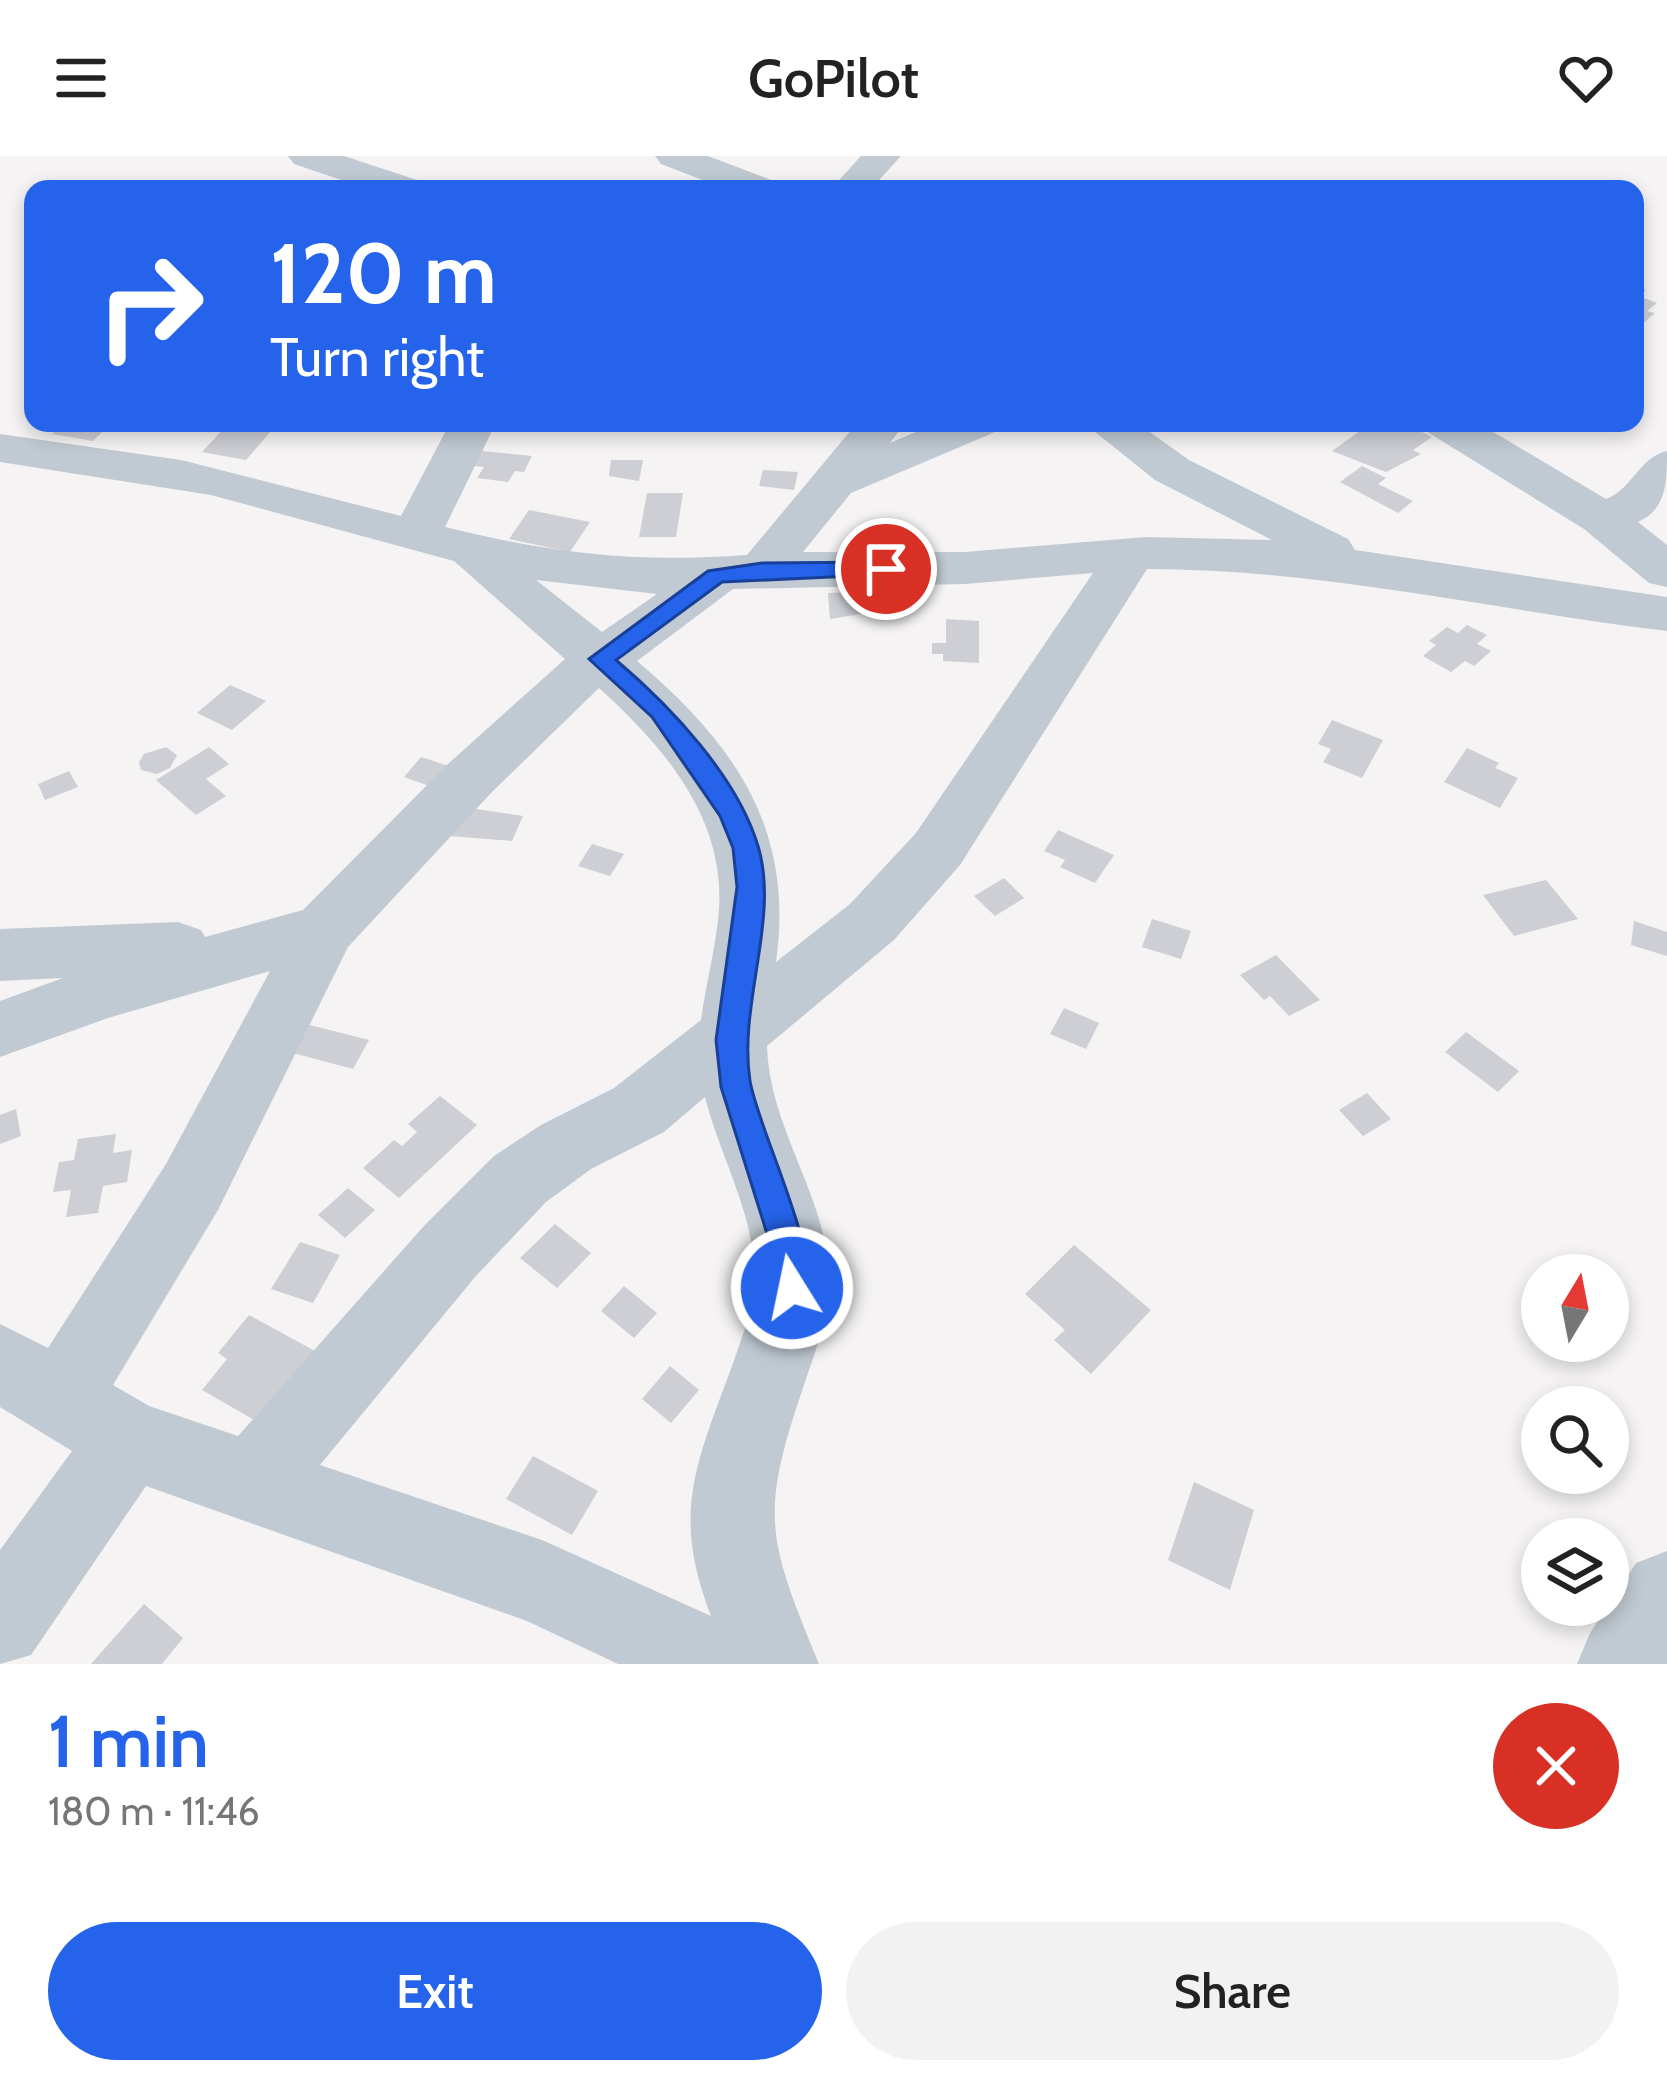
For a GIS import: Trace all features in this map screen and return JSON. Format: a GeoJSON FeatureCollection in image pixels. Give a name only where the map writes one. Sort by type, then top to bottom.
{"type":"FeatureCollection","features":[{"type":"Feature","properties":{"kind":"street"},"geometry":{"type":"LineString","coordinates":[[307,156],[411,178]]}},
{"type":"Feature","properties":{"kind":"street"},"geometry":{"type":"LineString","coordinates":[[674,156],[737,180]]}},
{"type":"Feature","properties":{"kind":"street"},"geometry":{"type":"LineString","coordinates":[[859,180],[882,156]]}},
{"type":"Feature","properties":{"kind":"street"},"geometry":{"type":"LineString","coordinates":[[94,459],[126,432]]}},
{"type":"Feature","properties":{"kind":"street"},"geometry":{"type":"LineString","coordinates":[[416,536],[468,432]]}},
{"type":"Feature","properties":{"kind":"street"},"geometry":{"type":"LineString","coordinates":[[0,1624],[64,1402],[112,1310],[192,1187],[295,939],[601,659],[739,573],[831,486],[875,432]]}},
{"type":"Feature","properties":{"kind":"street"},"geometry":{"type":"LineString","coordinates":[[831,486],[956,432]]}},
{"type":"Feature","properties":{"kind":"street"},"geometry":{"type":"LineString","coordinates":[[1119,432],[1172,470],[1359,563]]}},
{"type":"Feature","properties":{"kind":"street"},"geometry":{"type":"LineString","coordinates":[[1459,432],[1602,518],[1667,571]]}},
{"type":"Feature","properties":{"kind":"street"},"geometry":{"type":"LineString","coordinates":[[0,448],[94,459],[237,487],[471,549],[609,574],[968,568],[1131,555],[1220,554],[1359,563],[1558,603],[1667,614]]}},
{"type":"Feature","properties":{"kind":"street"},"geometry":{"type":"LineString","coordinates":[[1602,518],[1636,505],[1667,465]]}},
{"type":"Feature","properties":{"kind":"street"},"geometry":{"type":"LineString","coordinates":[[471,549],[512,590],[661,711],[731,812],[746,848],[751,887],[731,1040],[736,1087],[791,1265],[792,1288],[730,1518],[742,1577],[775,1664]]}},
{"type":"Feature","properties":{"kind":"street"},"geometry":{"type":"LineString","coordinates":[[251,1484],[449,1252],[520,1179],[566,1147],[639,1110],[872,922],[938,849],[1131,555]]}},
{"type":"Feature","properties":{"kind":"street"},"geometry":{"type":"LineString","coordinates":[[1558,603],[1667,662]]}},
{"type":"Feature","properties":{"kind":"street"},"geometry":{"type":"LineString","coordinates":[[0,955],[295,939]]}},
{"type":"Feature","properties":{"kind":"street"},"geometry":{"type":"LineString","coordinates":[[0,1029],[100,992],[295,939]]}},
{"type":"Feature","properties":{"kind":"street"},"geometry":{"type":"LineString","coordinates":[[64,1402],[251,1484],[542,1583],[716,1664]]}},
{"type":"Feature","properties":{"kind":"street"},"geometry":{"type":"LineString","coordinates":[[1621,1664],[1667,1594]]}},
{"type":"Feature","properties":{"kind":"building"},"geometry":{"type":"Polygon","coordinates":[[[1644,298],[1657,303],[1647,311],[1655,313],[1644,322],[1644,298]]]}},
{"type":"Feature","properties":{"kind":"building"},"geometry":{"type":"Polygon","coordinates":[[[54,432],[102,432],[93,441],[54,432]]]}},
{"type":"Feature","properties":{"kind":"building"},"geometry":{"type":"Polygon","coordinates":[[[221,432],[270,432],[246,460],[202,452],[221,432]]]}},
{"type":"Feature","properties":{"kind":"building"},"geometry":{"type":"Polygon","coordinates":[[[1358,432],[1422,432],[1432,437],[1413,450],[1421,454],[1386,472],[1332,451],[1358,432]]]}},
{"type":"Feature","properties":{"kind":"building"},"geometry":{"type":"Polygon","coordinates":[[[482,451],[532,456],[524,472],[515,471],[508,482],[477,478],[484,467],[474,466],[482,451]]]}},
{"type":"Feature","properties":{"kind":"building"},"geometry":{"type":"Polygon","coordinates":[[[611,460],[643,460],[639,481],[609,476],[611,460]]]}},
{"type":"Feature","properties":{"kind":"building"},"geometry":{"type":"Polygon","coordinates":[[[1362,466],[1386,478],[1378,484],[1413,501],[1398,513],[1340,482],[1362,466]]]}},
{"type":"Feature","properties":{"kind":"building"},"geometry":{"type":"Polygon","coordinates":[[[763,470],[798,472],[794,490],[759,486],[763,470]]]}},
{"type":"Feature","properties":{"kind":"building"},"geometry":{"type":"Polygon","coordinates":[[[647,493],[683,493],[676,537],[639,537],[647,493]]]}},
{"type":"Feature","properties":{"kind":"building"},"geometry":{"type":"Polygon","coordinates":[[[529,510],[590,522],[570,552],[509,539],[529,510]]]}},
{"type":"Feature","properties":{"kind":"building"},"geometry":{"type":"Polygon","coordinates":[[[902,590],[906,617],[874,618],[873,612],[830,619],[828,593],[902,590]]]}},
{"type":"Feature","properties":{"kind":"building"},"geometry":{"type":"Polygon","coordinates":[[[946,619],[979,621],[979,663],[943,661],[943,654],[932,654],[932,643],[946,643],[946,619]]]}},
{"type":"Feature","properties":{"kind":"building"},"geometry":{"type":"Polygon","coordinates":[[[1467,625],[1487,635],[1477,644],[1491,651],[1474,666],[1465,661],[1451,672],[1423,656],[1436,645],[1429,641],[1447,627],[1458,633],[1467,625]]]}},
{"type":"Feature","properties":{"kind":"building"},"geometry":{"type":"Polygon","coordinates":[[[230,685],[266,701],[232,730],[197,713],[230,685]]]}},
{"type":"Feature","properties":{"kind":"building"},"geometry":{"type":"Polygon","coordinates":[[[1332,720],[1383,740],[1362,778],[1323,762],[1331,749],[1318,744],[1332,720]]]}},
{"type":"Feature","properties":{"kind":"building"},"geometry":{"type":"Polygon","coordinates":[[[166,747],[177,755],[170,768],[157,774],[141,770],[144,754],[166,747]]]}},
{"type":"Feature","properties":{"kind":"building"},"geometry":{"type":"Polygon","coordinates":[[[209,747],[229,764],[206,779],[226,796],[196,815],[156,780],[209,747]]]}},
{"type":"Feature","properties":{"kind":"building"},"geometry":{"type":"Polygon","coordinates":[[[1467,748],[1518,778],[1500,808],[1444,782],[1467,748]]]}},
{"type":"Feature","properties":{"kind":"building"},"geometry":{"type":"Polygon","coordinates":[[[421,757],[452,767],[435,788],[404,777],[421,757]]]}},
{"type":"Feature","properties":{"kind":"building"},"geometry":{"type":"Polygon","coordinates":[[[69,771],[78,787],[45,800],[38,784],[69,771]]]}},
{"type":"Feature","properties":{"kind":"building"},"geometry":{"type":"Polygon","coordinates":[[[463,807],[523,816],[512,841],[449,836],[463,807]]]}},
{"type":"Feature","properties":{"kind":"building"},"geometry":{"type":"Polygon","coordinates":[[[1058,830],[1114,855],[1095,883],[1060,867],[1065,860],[1044,851],[1058,830]]]}},
{"type":"Feature","properties":{"kind":"building"},"geometry":{"type":"Polygon","coordinates":[[[592,844],[624,854],[610,876],[578,866],[592,844]]]}},
{"type":"Feature","properties":{"kind":"building"},"geometry":{"type":"Polygon","coordinates":[[[1004,878],[1024,898],[995,916],[974,896],[1004,878]]]}},
{"type":"Feature","properties":{"kind":"building"},"geometry":{"type":"Polygon","coordinates":[[[1546,880],[1578,919],[1514,936],[1483,895],[1546,880]]]}},
{"type":"Feature","properties":{"kind":"building"},"geometry":{"type":"Polygon","coordinates":[[[1152,919],[1191,931],[1181,959],[1142,947],[1152,919]]]}},
{"type":"Feature","properties":{"kind":"building"},"geometry":{"type":"Polygon","coordinates":[[[1634,921],[1667,932],[1667,956],[1631,945],[1634,921]]]}},
{"type":"Feature","properties":{"kind":"building"},"geometry":{"type":"Polygon","coordinates":[[[1276,955],[1320,1000],[1289,1016],[1270,996],[1264,1000],[1240,975],[1276,955]]]}},
{"type":"Feature","properties":{"kind":"building"},"geometry":{"type":"Polygon","coordinates":[[[1064,1008],[1099,1023],[1086,1049],[1050,1034],[1064,1008]]]}},
{"type":"Feature","properties":{"kind":"building"},"geometry":{"type":"Polygon","coordinates":[[[306,1024],[369,1040],[353,1069],[289,1052],[306,1024]]]}},
{"type":"Feature","properties":{"kind":"building"},"geometry":{"type":"Polygon","coordinates":[[[1466,1032],[1519,1071],[1498,1092],[1445,1052],[1466,1032]]]}},
{"type":"Feature","properties":{"kind":"building"},"geometry":{"type":"Polygon","coordinates":[[[1367,1093],[1391,1119],[1363,1136],[1339,1110],[1367,1093]]]}},
{"type":"Feature","properties":{"kind":"building"},"geometry":{"type":"Polygon","coordinates":[[[440,1096],[477,1125],[399,1198],[363,1168],[394,1140],[402,1146],[417,1132],[408,1124],[440,1096]]]}},
{"type":"Feature","properties":{"kind":"building"},"geometry":{"type":"Polygon","coordinates":[[[16,1109],[21,1136],[0,1144],[0,1115],[16,1109]]]}},
{"type":"Feature","properties":{"kind":"building"},"geometry":{"type":"Polygon","coordinates":[[[116,1134],[113,1153],[132,1150],[127,1182],[103,1186],[98,1213],[66,1217],[71,1190],[53,1192],[59,1162],[74,1160],[78,1139],[116,1134]]]}},
{"type":"Feature","properties":{"kind":"building"},"geometry":{"type":"Polygon","coordinates":[[[348,1188],[375,1210],[345,1238],[318,1215],[348,1188]]]}},
{"type":"Feature","properties":{"kind":"building"},"geometry":{"type":"Polygon","coordinates":[[[555,1224],[591,1253],[557,1288],[520,1258],[555,1224]]]}},
{"type":"Feature","properties":{"kind":"building"},"geometry":{"type":"Polygon","coordinates":[[[300,1242],[340,1255],[313,1303],[271,1289],[300,1242]]]}},
{"type":"Feature","properties":{"kind":"building"},"geometry":{"type":"Polygon","coordinates":[[[1074,1245],[1151,1310],[1091,1374],[1054,1340],[1065,1330],[1025,1294],[1074,1245]]]}},
{"type":"Feature","properties":{"kind":"building"},"geometry":{"type":"Polygon","coordinates":[[[624,1286],[657,1313],[634,1338],[601,1311],[624,1286]]]}},
{"type":"Feature","properties":{"kind":"building"},"geometry":{"type":"Polygon","coordinates":[[[249,1315],[315,1351],[261,1424],[202,1390],[227,1359],[218,1353],[249,1315]]]}},
{"type":"Feature","properties":{"kind":"building"},"geometry":{"type":"Polygon","coordinates":[[[670,1366],[699,1390],[671,1423],[642,1399],[670,1366]]]}},
{"type":"Feature","properties":{"kind":"building"},"geometry":{"type":"Polygon","coordinates":[[[533,1456],[598,1491],[572,1535],[506,1499],[533,1456]]]}},
{"type":"Feature","properties":{"kind":"building"},"geometry":{"type":"Polygon","coordinates":[[[1194,1482],[1254,1510],[1230,1590],[1168,1560],[1194,1482]]]}},
{"type":"Feature","properties":{"kind":"building"},"geometry":{"type":"Polygon","coordinates":[[[144,1604],[183,1638],[162,1664],[91,1664],[144,1604]]]}},
{"type":"Feature","properties":{"kind":"route"},"geometry":{"type":"LineString","coordinates":[[792,1288],[785,1240],[736,1087],[731,1040],[751,887],[746,848],[731,812],[661,711],[601,659],[716,576],[762,570],[886,569]]}}]}
